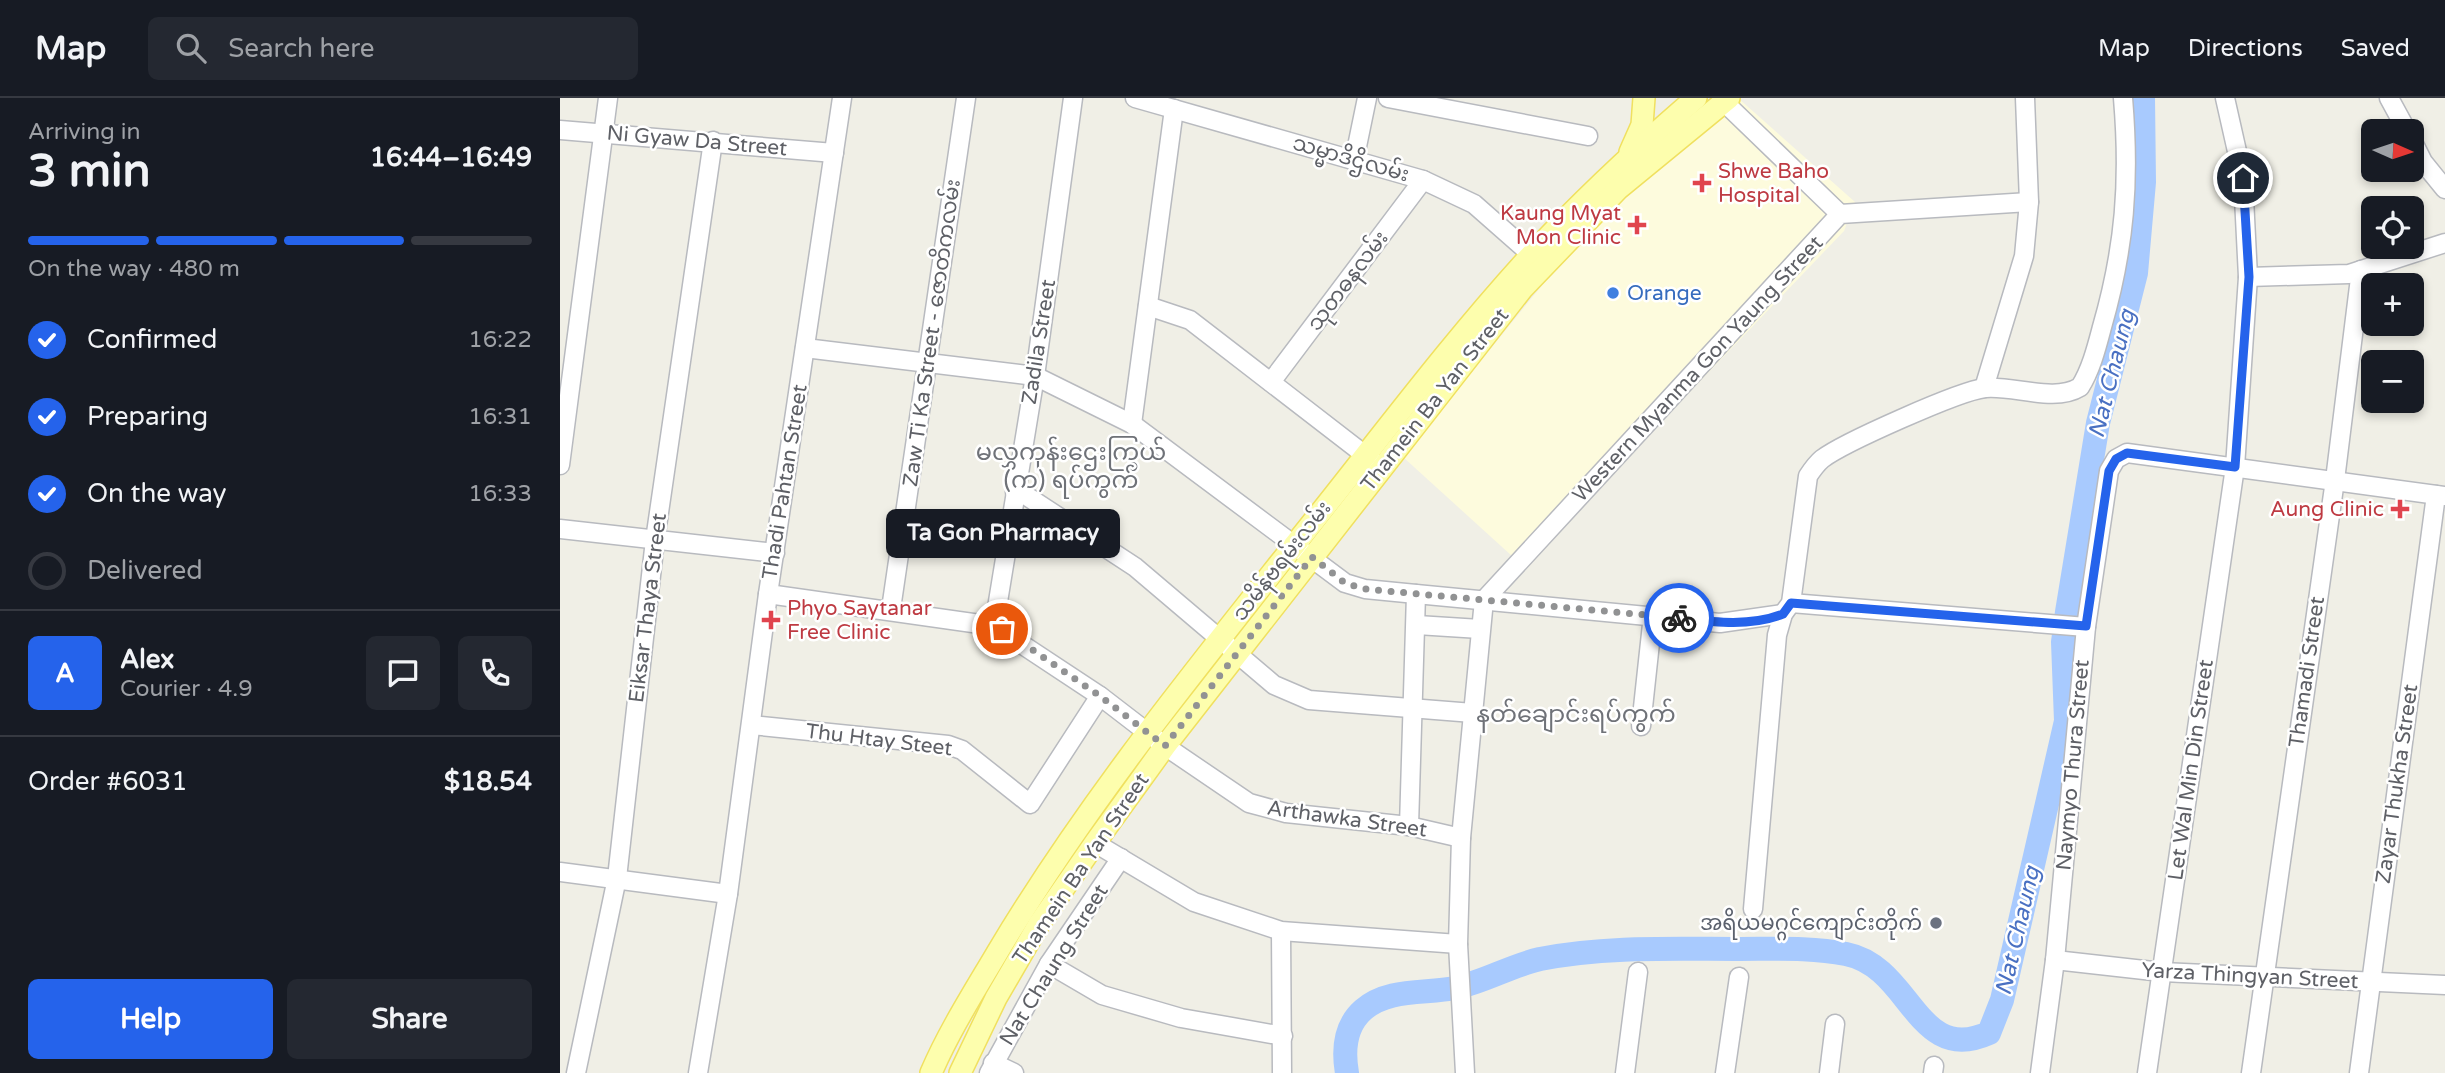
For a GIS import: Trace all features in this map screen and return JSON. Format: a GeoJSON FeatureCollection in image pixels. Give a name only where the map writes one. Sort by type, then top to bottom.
{"type":"FeatureCollection","features":[{"type":"Feature","properties":{"kind":"main road"},"geometry":{"type":"LineString","coordinates":[[1628,157],[1642,125],[1644,98]]}},
{"type":"Feature","properties":{"kind":"main road","name":"သမိန်ဗရမ်းလမ်း"},"geometry":{"type":"LineString","coordinates":[[931,1073],[944,1042],[1013,926],[1075,830],[1146,732],[1218,640],[1304,550],[1364,455],[1628,157],[1696,98]]}},
{"type":"Feature","properties":{"kind":"main road","name":"Thamein Ba Yan Street"},"geometry":{"type":"LineString","coordinates":[[960,1073],[996,998],[1040,924],[1165,746],[1236,654],[1304,550],[1382,469],[1538,259],[1727,100]]}},
{"type":"Feature","properties":{"kind":"street"},"geometry":{"type":"LineString","coordinates":[[560,465],[608,98]]}},
{"type":"Feature","properties":{"kind":"street","name":"Thadi Pahtan Street"},"geometry":{"type":"LineString","coordinates":[[698,1073],[728,894],[768,594],[842,98]]}},
{"type":"Feature","properties":{"kind":"street","name":"Zaw Ti Ka Street - ဇောတိကလမ်း"},"geometry":{"type":"LineString","coordinates":[[891,610],[966,98]]}},
{"type":"Feature","properties":{"kind":"street","name":"Zadila Street"},"geometry":{"type":"LineString","coordinates":[[994,626],[1035,376],[1073,98]]}},
{"type":"Feature","properties":{"kind":"street","name":"သမ္မာဒိဌိလမ်း"},"geometry":{"type":"LineString","coordinates":[[1135,98],[1423,180],[1474,204],[1538,259]]}},
{"type":"Feature","properties":{"kind":"street"},"geometry":{"type":"LineString","coordinates":[[1354,161],[1367,98]]}},
{"type":"Feature","properties":{"kind":"street"},"geometry":{"type":"LineString","coordinates":[[1388,98],[1588,135]]}},
{"type":"Feature","properties":{"kind":"street"},"geometry":{"type":"LineString","coordinates":[[1984,388],[2024,256],[2029,202],[2025,98]]}},
{"type":"Feature","properties":{"kind":"street"},"geometry":{"type":"LineString","coordinates":[[1753,909],[1777,635],[1787,609],[1808,476],[1814,468],[1849,444],[1984,388],[2063,393],[2074,391],[2083,383],[2118,272],[2123,240],[2126,159],[2123,98]]}},
{"type":"Feature","properties":{"kind":"street","name":"Let Wal Min Din Street"},"geometry":{"type":"LineString","coordinates":[[2147,1073],[2235,467],[2249,277],[2243,178],[2225,98]]}},
{"type":"Feature","properties":{"kind":"street"},"geometry":{"type":"LineString","coordinates":[[2389,98],[2400,119]]}},
{"type":"Feature","properties":{"kind":"street"},"geometry":{"type":"LineString","coordinates":[[1727,100],[1840,214],[2029,202]]}},
{"type":"Feature","properties":{"kind":"street"},"geometry":{"type":"LineString","coordinates":[[1132,424],[1174,109]]}},
{"type":"Feature","properties":{"kind":"street","name":"Ni Gyaw Da Street"},"geometry":{"type":"LineString","coordinates":[[560,130],[834,153]]}},
{"type":"Feature","properties":{"kind":"street","name":"Eiksar Thaya Street"},"geometry":{"type":"LineString","coordinates":[[576,1073],[617,878],[655,540],[713,141]]}},
{"type":"Feature","properties":{"kind":"street"},"geometry":{"type":"LineString","coordinates":[[2424,163],[2445,189]]}},
{"type":"Feature","properties":{"kind":"street","name":"သုတဓနလမ်း"},"geometry":{"type":"LineString","coordinates":[[1271,382],[1423,180]]}},
{"type":"Feature","properties":{"kind":"street","name":"Western Myanma Gon Yaung Street"},"geometry":{"type":"LineString","coordinates":[[1483,600],[1840,214]]}},
{"type":"Feature","properties":{"kind":"street"},"geometry":{"type":"LineString","coordinates":[[2249,277],[2349,274],[2445,243]]}},
{"type":"Feature","properties":{"kind":"street","name":"Thamadi Street"},"geometry":{"type":"LineString","coordinates":[[2250,1073],[2335,480],[2361,270]]}},
{"type":"Feature","properties":{"kind":"street"},"geometry":{"type":"LineString","coordinates":[[1148,306],[1190,320],[1382,469]]}},
{"type":"Feature","properties":{"kind":"street"},"geometry":{"type":"LineString","coordinates":[[805,348],[928,360],[1035,376],[1132,424],[1345,583],[1365,589],[1720,623],[1787,609],[2050,622],[2081,626]]}},
{"type":"Feature","properties":{"kind":"street","name":"Naymyo Thura Street"},"geometry":{"type":"LineString","coordinates":[[2040,1073],[2055,960],[2081,626],[2109,471],[2116,459],[2127,453],[2235,467]]}},
{"type":"Feature","properties":{"kind":"street"},"geometry":{"type":"LineString","coordinates":[[2235,467],[2441,496]]}},
{"type":"Feature","properties":{"kind":"street"},"geometry":{"type":"LineString","coordinates":[[1016,492],[1022,493],[1135,567],[1274,685],[1309,700],[1473,713]]}},
{"type":"Feature","properties":{"kind":"street","name":"Zayar Thukha Street"},"geometry":{"type":"LineString","coordinates":[[2359,1073],[2441,496]]}},
{"type":"Feature","properties":{"kind":"street"},"geometry":{"type":"LineString","coordinates":[[560,529],[775,553]]}},
{"type":"Feature","properties":{"kind":"street"},"geometry":{"type":"LineString","coordinates":[[768,594],[994,626]]}},
{"type":"Feature","properties":{"kind":"street"},"geometry":{"type":"LineString","coordinates":[[1409,826],[1415,710],[1416,594]]}},
{"type":"Feature","properties":{"kind":"street"},"geometry":{"type":"LineString","coordinates":[[1465,1073],[1458,944],[1461,838],[1483,600]]}},
{"type":"Feature","properties":{"kind":"street"},"geometry":{"type":"LineString","coordinates":[[1641,726],[1653,615]]}},
{"type":"Feature","properties":{"kind":"street"},"geometry":{"type":"LineString","coordinates":[[1417,625],[1480,629]]}},
{"type":"Feature","properties":{"kind":"street","name":"Arthawka Street"},"geometry":{"type":"LineString","coordinates":[[994,626],[1100,696],[1165,746],[1249,803],[1286,813],[1409,826],[1461,838]]}},
{"type":"Feature","properties":{"kind":"street","name":"Thu Htay Steet"},"geometry":{"type":"LineString","coordinates":[[751,725],[948,745],[962,750],[1030,804],[1100,696]]}},
{"type":"Feature","properties":{"kind":"street"},"geometry":{"type":"LineString","coordinates":[[1095,843],[1194,902],[1281,931],[1458,944]]}},
{"type":"Feature","properties":{"kind":"street","name":"Nat Chaung Street"},"geometry":{"type":"LineString","coordinates":[[991,1068],[1049,964],[1121,858]]}},
{"type":"Feature","properties":{"kind":"street"},"geometry":{"type":"LineString","coordinates":[[560,872],[728,894]]}},
{"type":"Feature","properties":{"kind":"street"},"geometry":{"type":"LineString","coordinates":[[1281,931],[1282,1073]]}},
{"type":"Feature","properties":{"kind":"street","name":"Yarza Thingyan Street"},"geometry":{"type":"LineString","coordinates":[[2055,960],[2162,972],[2445,985]]}},
{"type":"Feature","properties":{"kind":"street"},"geometry":{"type":"LineString","coordinates":[[1049,964],[1102,995],[1181,1018],[1283,1036]]}},
{"type":"Feature","properties":{"kind":"street"},"geometry":{"type":"LineString","coordinates":[[1625,1073],[1638,972]]}},
{"type":"Feature","properties":{"kind":"street"},"geometry":{"type":"LineString","coordinates":[[1725,1073],[1739,977]]}},
{"type":"Feature","properties":{"kind":"street"},"geometry":{"type":"LineString","coordinates":[[1829,1073],[1835,1024]]}},
{"type":"Feature","properties":{"kind":"street"},"geometry":{"type":"LineString","coordinates":[[991,1068],[1014,1073]]}},
{"type":"Feature","properties":{"kind":"shaded area"},"geometry":{"type":"Polygon","coordinates":[[[1738,98],[1855,202],[1844,231],[1523,566],[1403,457],[1590,226],[1738,98]]]}},
{"type":"Feature","properties":{"kind":"waterway","name":"Nat Chaung"},"geometry":{"type":"LineString","coordinates":[[1347,1073],[1345,1056],[1349,1031],[1357,1016],[1373,1003],[1395,995],[1455,988],[1540,959],[1614,950],[1793,949],[1846,954],[1868,962],[1886,976],[1929,1026],[1945,1036],[1965,1040],[1989,1033],[2002,1000],[2066,721],[2063,642],[2067,612],[2098,423],[2136,273],[2144,182],[2143,98]]}},
{"type":"Feature","properties":{"kind":"way so far"},"geometry":{"type":"LineString","coordinates":[[1002,629],[1100,696],[1165,746],[1312,557],[1345,583],[1365,589],[1679,618]]}},
{"type":"Feature","properties":{"kind":"place","name":"Shwe Baho Hospital"},"geometry":{"type":"Point","coordinates":[1702,183]}},
{"type":"Feature","properties":{"kind":"place","name":"Kaung Myat Mon Clinic"},"geometry":{"type":"Point","coordinates":[1637,225]}},
{"type":"Feature","properties":{"kind":"place","name":"Orange"},"geometry":{"type":"Point","coordinates":[1613,293]}},
{"type":"Feature","properties":{"kind":"place","name":"Aung Clinic"},"geometry":{"type":"Point","coordinates":[2400,509]}},
{"type":"Feature","properties":{"kind":"place","name":"Phyo Saytanar Free Clinic"},"geometry":{"type":"Point","coordinates":[771,620]}},
{"type":"Feature","properties":{"kind":"place","name":"Ta Gon Pharmacy"},"geometry":{"type":"Point","coordinates":[1002,629]}},
{"type":"Feature","properties":{"kind":"place","name":"အရိယမဂ္ဂင်ကျောင်းတိုက်"},"geometry":{"type":"Point","coordinates":[1936,923]}},
{"type":"Feature","properties":{"kind":"district","name":"မလွှကုန်းဌေးကြွယ် (က) ရပ်ကွက်"},"geometry":{"type":"Point","coordinates":[1071,466]}},
{"type":"Feature","properties":{"kind":"district","name":"နတ်ချောင်းရပ်ကွက်"},"geometry":{"type":"Point","coordinates":[1576,714]}},
{"type":"Feature","properties":{"kind":"route"},"geometry":{"type":"LineString","coordinates":[[1679,618],[1720,623],[1757,621],[1783,614],[1791,603],[2086,626],[2109,471],[2116,459],[2127,453],[2235,467],[2249,277],[2243,178]]}}]}
